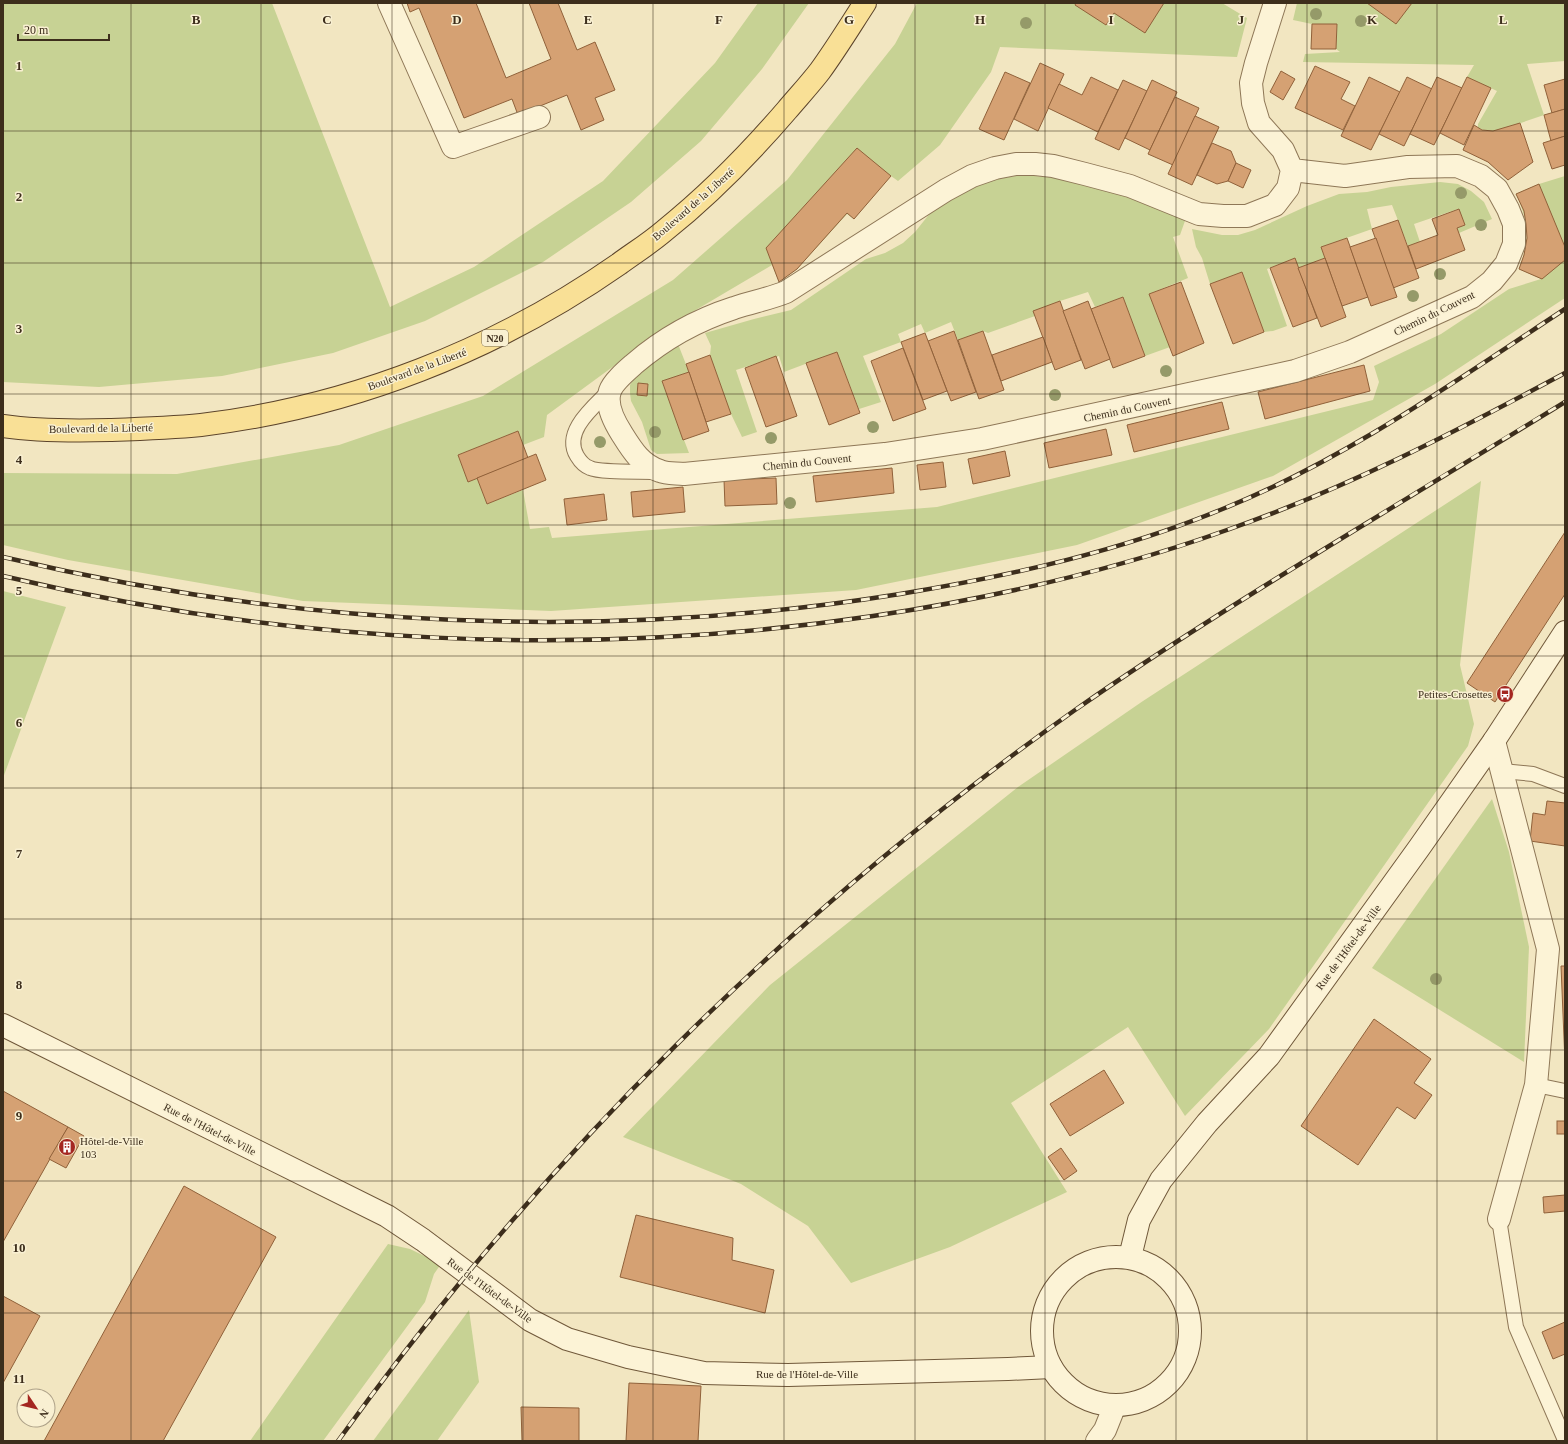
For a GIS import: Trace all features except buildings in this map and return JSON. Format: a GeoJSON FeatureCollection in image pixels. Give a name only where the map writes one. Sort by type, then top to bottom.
{"type":"FeatureCollection","features":[{"type":"Feature","properties":{"kind":"main road","name":"Boulevard de la Liberté"},"geometry":{"type":"LineString","coordinates":[[3,426],[76,430],[138,429],[201,425],[261,415],[356,392],[406,376],[476,348],[544,312],[600,277],[664,232],[718,184],[774,125],[819,71],[865,3]]}},
{"type":"Feature","properties":{"kind":"street"},"geometry":{"type":"LineString","coordinates":[[389,3],[453,147],[539,117]]}},
{"type":"Feature","properties":{"kind":"street"},"geometry":{"type":"LineString","coordinates":[[610,390],[628,369],[649,351],[667,340],[698,323],[734,308],[769,299],[786,292],[946,190],[972,176],[995,168],[1016,164],[1053,166],[1130,186],[1198,214],[1247,216],[1275,205],[1288,188],[1292,170],[1283,150],[1259,123],[1253,103],[1251,83],[1275,3]]}},
{"type":"Feature","properties":{"kind":"street","name":"Chemin du Couvent"},"geometry":{"type":"LineString","coordinates":[[610,390],[608,400],[616,426],[644,464],[660,472],[684,474],[870,456],[982,439],[1295,372],[1350,352],[1472,297],[1492,281],[1506,264],[1514,244],[1514,224],[1497,189],[1481,176],[1457,166],[1408,167],[1345,176],[1292,170]]}},
{"type":"Feature","properties":{"kind":"street","name":"Rue de l'Hôtel-de-Ville"},"geometry":{"type":"LineString","coordinates":[[1130,1257],[1139,1220],[1161,1180],[1207,1123],[1269,1056],[1494,741],[1565,632]]}},
{"type":"Feature","properties":{"kind":"street"},"geometry":{"type":"LineString","coordinates":[[1494,741],[1548,949],[1536,1085],[1499,1219]]}},
{"type":"Feature","properties":{"kind":"street","name":"Rue de l'Hôtel-de-Ville"},"geometry":{"type":"LineString","coordinates":[[3,1025],[387,1216],[423,1240],[530,1320],[567,1339],[628,1357],[704,1373],[796,1375],[1008,1369],[1051,1366]]}},
{"type":"Feature","properties":{"kind":"street"},"geometry":{"type":"LineString","coordinates":[[1113,1256],[1130,1257],[1153,1265],[1169,1278],[1182,1294],[1189,1314],[1191,1334],[1187,1355],[1176,1373],[1162,1390],[1142,1401],[1115,1405],[1103,1404],[1092,1401],[1073,1392],[1060,1380],[1051,1366],[1044,1349],[1042,1330],[1044,1312],[1051,1294],[1062,1279],[1077,1267],[1094,1259],[1113,1256]]}},
{"type":"Feature","properties":{"kind":"street"},"geometry":{"type":"LineString","coordinates":[[1097,1441],[1105,1430],[1115,1405]]}},
{"type":"Feature","properties":{"kind":"lane"},"geometry":{"type":"LineString","coordinates":[[610,390],[584,417],[573,440],[574,451],[581,462],[590,469],[602,471],[660,472]]}},
{"type":"Feature","properties":{"kind":"lane"},"geometry":{"type":"LineString","coordinates":[[1502,771],[1533,774],[1565,786]]}},
{"type":"Feature","properties":{"kind":"lane"},"geometry":{"type":"LineString","coordinates":[[1536,1085],[1565,1091]]}},
{"type":"Feature","properties":{"kind":"lane"},"geometry":{"type":"LineString","coordinates":[[1499,1219],[1516,1327],[1565,1440]]}},
{"type":"Feature","properties":{"kind":"green space"},"geometry":{"type":"Polygon","coordinates":[[[3,3],[272,3],[390,307],[474,267],[603,181],[715,63],[758,3],[809,3],[762,69],[701,141],[631,202],[543,262],[425,321],[333,353],[222,376],[99,387],[3,382],[3,3]]]}},
{"type":"Feature","properties":{"kind":"green space"},"geometry":{"type":"Polygon","coordinates":[[[917,3],[1222,3],[1247,18],[1237,57],[1000,47],[991,72],[940,145],[898,181],[891,176],[854,219],[847,214],[797,269],[779,282],[772,265],[667,327],[547,415],[544,437],[523,445],[518,431],[458,455],[468,481],[477,478],[487,504],[523,490],[530,529],[549,527],[552,538],[937,507],[1373,400],[1379,382],[1374,366],[1441,334],[1509,289],[1541,279],[1519,269],[1525,249],[1526,222],[1516,194],[1539,184],[1565,176],[1565,298],[1435,384],[1273,476],[1077,545],[856,590],[551,611],[303,601],[68,560],[3,545],[3,473],[177,474],[339,445],[483,396],[673,280],[787,180],[895,44],[917,3]]]}},
{"type":"Feature","properties":{"kind":"green space"},"geometry":{"type":"Polygon","coordinates":[[[1297,3],[1565,3],[1565,61],[1527,64],[1544,115],[1500,130],[1486,130],[1478,128],[1478,124],[1497,91],[1467,77],[1474,65],[1303,62],[1305,54],[1340,52],[1336,49],[1337,25],[1312,24],[1293,20],[1297,3]]]}},
{"type":"Feature","properties":{"kind":"green space"},"geometry":{"type":"Polygon","coordinates":[[[1021,175],[1059,178],[1121,195],[1186,218],[1180,235],[1173,237],[1188,278],[1149,294],[1170,347],[1145,356],[1123,297],[1095,307],[1088,292],[1060,301],[1035,316],[988,333],[983,331],[958,340],[951,322],[925,333],[921,324],[898,334],[901,342],[863,356],[881,402],[859,409],[837,352],[784,372],[779,356],[736,370],[757,432],[742,437],[731,414],[710,355],[711,346],[705,333],[791,310],[866,259],[885,253],[903,243],[915,232],[939,202],[982,182],[1021,175]]]}},
{"type":"Feature","properties":{"kind":"green space"},"geometry":{"type":"Polygon","coordinates":[[[1440,182],[1458,184],[1471,191],[1484,202],[1492,219],[1459,233],[1457,228],[1465,225],[1458,209],[1414,224],[1420,242],[1408,246],[1392,205],[1367,209],[1372,229],[1321,247],[1325,258],[1298,268],[1295,258],[1267,269],[1287,326],[1273,331],[1264,332],[1242,272],[1210,284],[1202,258],[1196,247],[1192,229],[1222,235],[1238,235],[1255,230],[1307,206],[1339,194],[1367,192],[1391,187],[1440,182]]]}},
{"type":"Feature","properties":{"kind":"green space"},"geometry":{"type":"Polygon","coordinates":[[[678,344],[689,372],[662,382],[689,453],[657,454],[651,450],[642,422],[631,401],[630,385],[640,369],[678,344]]]}},
{"type":"Feature","properties":{"kind":"green space"},"geometry":{"type":"Polygon","coordinates":[[[1481,481],[1460,665],[1474,724],[1468,746],[1269,1029],[1185,1116],[1128,1027],[1011,1103],[1067,1192],[950,1247],[851,1283],[808,1226],[741,1184],[623,1137],[770,985],[1018,787],[1143,701],[1481,481]]]}},
{"type":"Feature","properties":{"kind":"green space"},"geometry":{"type":"Polygon","coordinates":[[[3,591],[66,607],[3,778],[3,591]]]}},
{"type":"Feature","properties":{"kind":"green space"},"geometry":{"type":"Polygon","coordinates":[[[1492,799],[1509,852],[1529,947],[1524,1062],[1372,968],[1492,799]]]}},
{"type":"Feature","properties":{"kind":"green space"},"geometry":{"type":"Polygon","coordinates":[[[388,1244],[410,1249],[441,1264],[434,1274],[425,1302],[323,1441],[250,1441],[388,1244]]]}},
{"type":"Feature","properties":{"kind":"green space"},"geometry":{"type":"Polygon","coordinates":[[[469,1310],[479,1382],[437,1441],[373,1441],[469,1310]]]}},
{"type":"Feature","properties":{"kind":"railway"},"geometry":{"type":"LineString","coordinates":[[3,557],[114,581],[225,599],[337,612],[450,620],[563,622],[675,618],[788,609],[900,594],[983,579],[1065,560],[1146,537],[1225,508],[1315,466],[1358,442],[1400,417],[1565,309]]}},
{"type":"Feature","properties":{"kind":"railway"},"geometry":{"type":"LineString","coordinates":[[3,576],[110,599],[218,617],[327,630],[436,638],[545,640],[655,637],[764,629],[873,616],[963,601],[1052,582],[1184,545],[1227,530],[1271,514],[1357,478],[1441,438],[1565,373]]}},
{"type":"Feature","properties":{"kind":"railway"},"geometry":{"type":"LineString","coordinates":[[338,1441],[416,1337],[499,1236],[586,1139],[676,1045],[771,955],[869,869],[970,788],[1111,685],[1258,590],[1565,402]]}},
{"type":"Feature","properties":{"kind":"place","name":"Petites-Crosettes"},"geometry":{"type":"Point","coordinates":[1505,694]}},
{"type":"Feature","properties":{"kind":"place","name":"Hôtel-de-Ville 103"},"geometry":{"type":"Point","coordinates":[67,1147]}}]}
